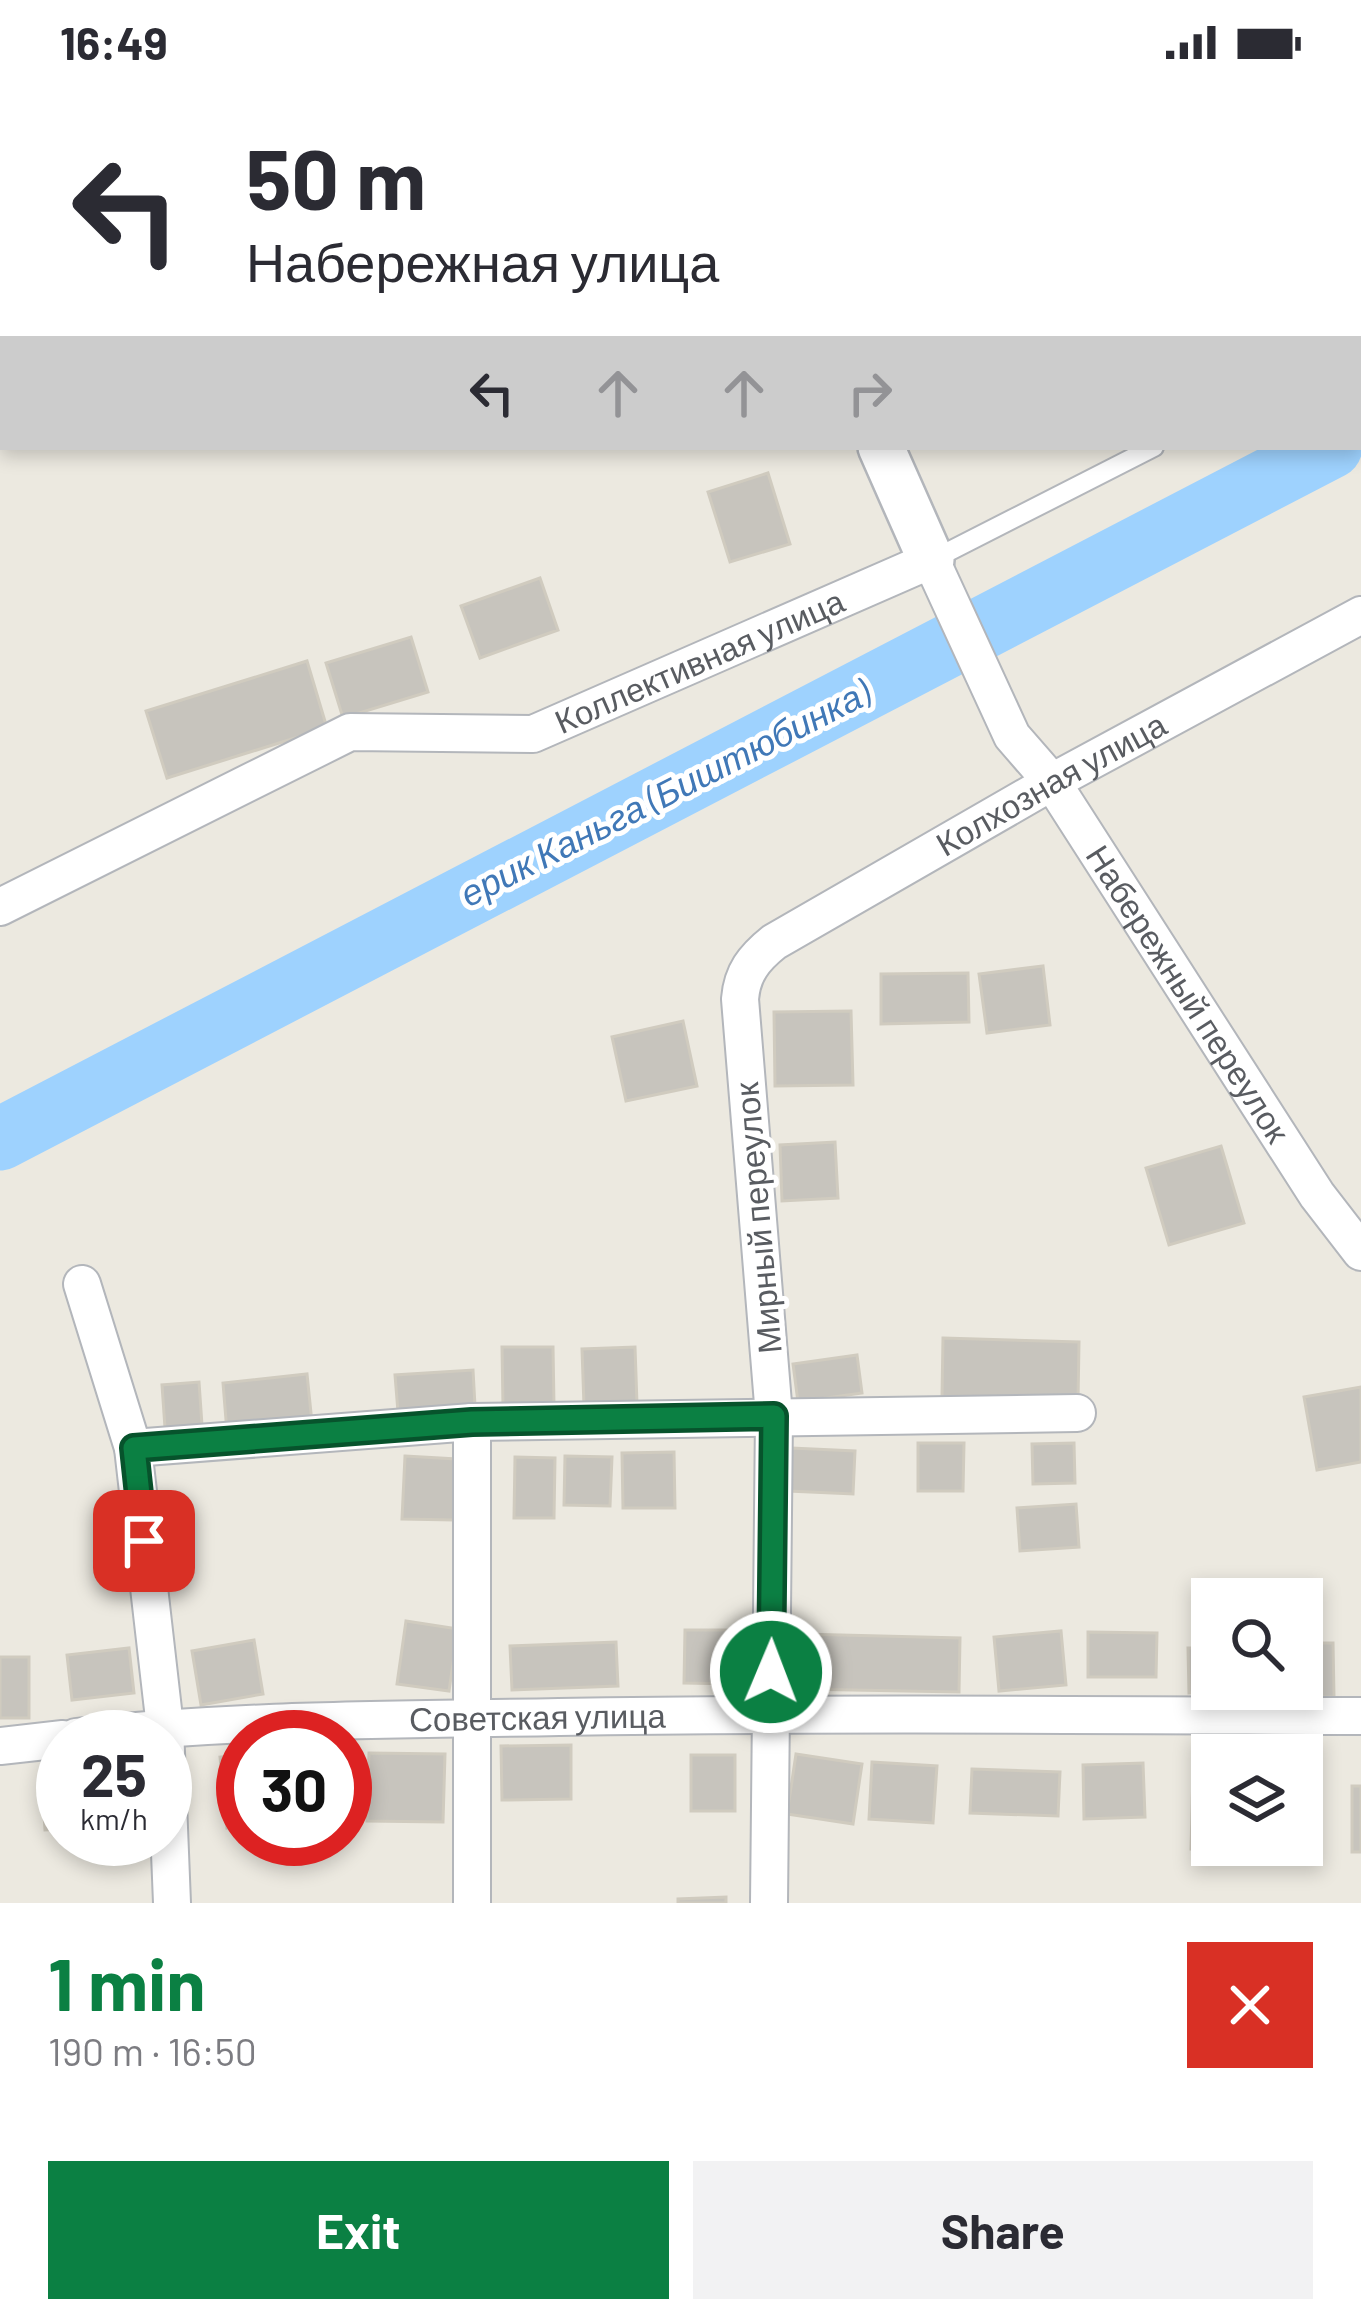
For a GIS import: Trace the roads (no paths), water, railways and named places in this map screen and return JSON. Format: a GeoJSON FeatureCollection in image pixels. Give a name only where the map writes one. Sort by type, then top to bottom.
{"type":"FeatureCollection","features":[{"type":"Feature","properties":{"kind":"street"},"geometry":{"type":"LineString","coordinates":[[882,450],[931,560]]}},
{"type":"Feature","properties":{"kind":"street","name":"Набережный переулок"},"geometry":{"type":"LineString","coordinates":[[931,560],[1012,736],[1052,782],[1317,1196],[1361,1252]]}},
{"type":"Feature","properties":{"kind":"street","name":"Коллективная улица"},"geometry":{"type":"LineString","coordinates":[[0,907],[350,732],[533,734],[931,560]]}},
{"type":"Feature","properties":{"kind":"street","name":"Колхозная улица"},"geometry":{"type":"LineString","coordinates":[[748,967],[774,942],[1052,782],[1361,615]]}},
{"type":"Feature","properties":{"kind":"street","name":"Мирный переулок"},"geometry":{"type":"LineString","coordinates":[[748,967],[740,999],[774,1416],[769,1903]]}},
{"type":"Feature","properties":{"kind":"street"},"geometry":{"type":"LineString","coordinates":[[82,1283],[134,1448],[163,1710]]}},
{"type":"Feature","properties":{"kind":"street"},"geometry":{"type":"LineString","coordinates":[[134,1448],[472,1422],[1077,1413]]}},
{"type":"Feature","properties":{"kind":"street"},"geometry":{"type":"LineString","coordinates":[[472,1422],[472,1903]]}},
{"type":"Feature","properties":{"kind":"street","name":"Советская улица"},"geometry":{"type":"LineString","coordinates":[[192,1726],[771,1714],[1361,1716]]}},
{"type":"Feature","properties":{"kind":"street"},"geometry":{"type":"LineString","coordinates":[[0,1746],[36,1741]]}},
{"type":"Feature","properties":{"kind":"street"},"geometry":{"type":"LineString","coordinates":[[171,1866],[172,1903]]}},
{"type":"Feature","properties":{"kind":"lane"},"geometry":{"type":"LineString","coordinates":[[931,560],[1148,450]]}},
{"type":"Feature","properties":{"kind":"waterway","name":"ерик Каньга (Биштюбинка)"},"geometry":{"type":"LineString","coordinates":[[0,1139],[1325,450]]}}]}
